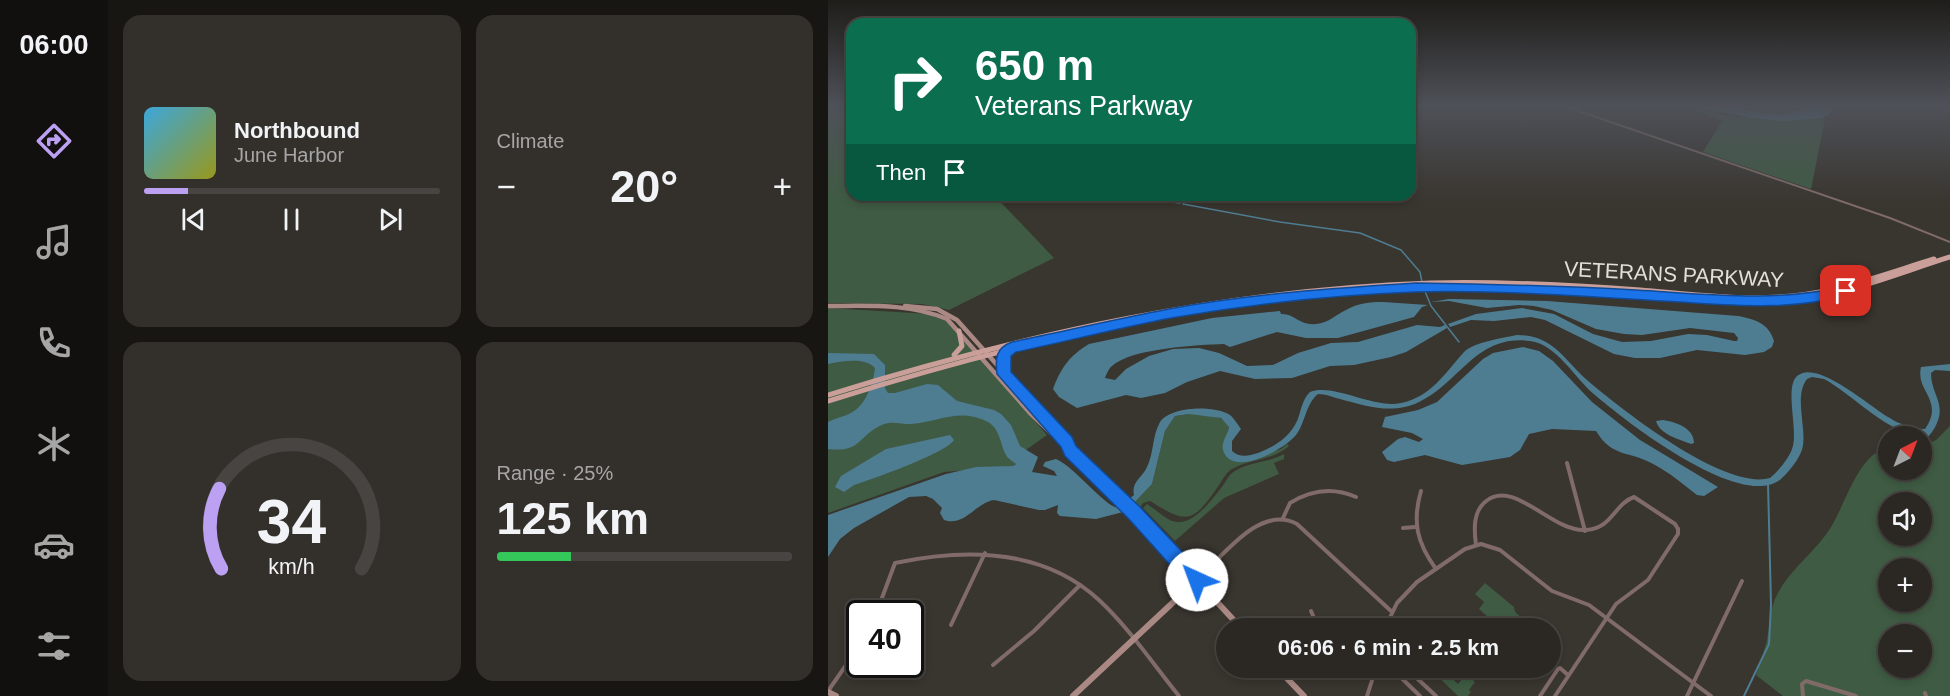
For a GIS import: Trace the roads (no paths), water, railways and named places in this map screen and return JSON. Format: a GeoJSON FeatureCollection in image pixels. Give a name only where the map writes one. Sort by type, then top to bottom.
{"type":"FeatureCollection","features":[{"type":"Feature","properties":{"kind":"main road","name":"VETERANS PARKWAY"},"geometry":{"type":"LineString","coordinates":[[903,375],[979,349],[1099,321],[1181,306],[1282,292],[1434,285],[1573,290],[1718,301],[1773,302],[1823,296],[1950,256]]}},
{"type":"Feature","properties":{"kind":"main road","name":"VETERANS PARKWAY"},"geometry":{"type":"LineString","coordinates":[[828,395],[1099,328],[1229,304],[1415,286]]}},
{"type":"Feature","properties":{"kind":"main road"},"geometry":{"type":"LineString","coordinates":[[952,357],[962,345],[959,331]]}},
{"type":"Feature","properties":{"kind":"main road"},"geometry":{"type":"LineString","coordinates":[[1004,374],[1003,356],[1012,348]]}},
{"type":"Feature","properties":{"kind":"main road","name":"VETERANS PARKWAY"},"geometry":{"type":"LineString","coordinates":[[828,401],[866,386]]}},
{"type":"Feature","properties":{"kind":"street"},"geometry":{"type":"LineString","coordinates":[[1659,138],[1890,218],[1950,242]]}},
{"type":"Feature","properties":{"kind":"street"},"geometry":{"type":"LineString","coordinates":[[828,306],[915,309],[947,319],[987,355],[1066,442],[1071,451]]}},
{"type":"Feature","properties":{"kind":"street"},"geometry":{"type":"LineString","coordinates":[[884,307],[916,306],[945,312],[957,320],[979,349],[980,357],[1030,413],[1134,512],[1232,618]]}},
{"type":"Feature","properties":{"kind":"street"},"geometry":{"type":"LineString","coordinates":[[1567,463],[1585,531]]}},
{"type":"Feature","properties":{"kind":"street"},"geometry":{"type":"LineString","coordinates":[[1283,518],[1290,503],[1317,492],[1336,490],[1356,497]]}},
{"type":"Feature","properties":{"kind":"street"},"geometry":{"type":"LineString","coordinates":[[1421,491],[1416,507],[1415,527],[1419,544],[1436,569]]}},
{"type":"Feature","properties":{"kind":"street"},"geometry":{"type":"LineString","coordinates":[[1476,545],[1472,526],[1474,515],[1485,502],[1501,496],[1522,501],[1562,527],[1585,531],[1599,528],[1609,522],[1627,499],[1632,497],[1680,529],[1648,580],[1620,600],[1606,618],[1555,696]]}},
{"type":"Feature","properties":{"kind":"street"},"geometry":{"type":"LineString","coordinates":[[1073,696],[1254,526],[1271,518],[1283,518],[1297,524],[1391,610]]}},
{"type":"Feature","properties":{"kind":"street"},"geometry":{"type":"LineString","coordinates":[[1403,528],[1415,527]]}},
{"type":"Feature","properties":{"kind":"street"},"geometry":{"type":"LineString","coordinates":[[1388,618],[1391,610],[1404,593],[1436,569],[1465,549],[1476,545],[1488,545],[1500,550],[1552,591],[1582,602],[1606,618],[1711,696]]}},
{"type":"Feature","properties":{"kind":"street"},"geometry":{"type":"LineString","coordinates":[[951,625],[985,553]]}},
{"type":"Feature","properties":{"kind":"street"},"geometry":{"type":"LineString","coordinates":[[881,600],[895,563],[935,555],[985,553],[1014,557],[1042,565],[1080,585],[1109,610],[1179,696]]}},
{"type":"Feature","properties":{"kind":"street"},"geometry":{"type":"LineString","coordinates":[[1687,696],[1742,581]]}},
{"type":"Feature","properties":{"kind":"street"},"geometry":{"type":"LineString","coordinates":[[993,665],[1034,631],[1080,585]]}},
{"type":"Feature","properties":{"kind":"street"},"geometry":{"type":"LineString","coordinates":[[1311,611],[1314,618]]}},
{"type":"Feature","properties":{"kind":"street"},"geometry":{"type":"LineString","coordinates":[[836,696],[828,691],[846,665]]}},
{"type":"Feature","properties":{"kind":"street"},"geometry":{"type":"LineString","coordinates":[[1540,696],[1558,669],[1560,668],[1569,675]]}},
{"type":"Feature","properties":{"kind":"street"},"geometry":{"type":"LineString","coordinates":[[1287,678],[1304,696]]}},
{"type":"Feature","properties":{"kind":"street"},"geometry":{"type":"LineString","coordinates":[[1367,696],[1373,678]]}},
{"type":"Feature","properties":{"kind":"street"},"geometry":{"type":"LineString","coordinates":[[1401,678],[1420,696]]}},
{"type":"Feature","properties":{"kind":"street"},"geometry":{"type":"LineString","coordinates":[[1417,678],[1436,696]]}},
{"type":"Feature","properties":{"kind":"street"},"geometry":{"type":"LineString","coordinates":[[1803,696],[1802,684],[1806,681],[1856,696]]}},
{"type":"Feature","properties":{"kind":"water"},"geometry":{"type":"Polygon","coordinates":[[[1449,299],[1547,301],[1738,316],[1755,320],[1765,326],[1774,341],[1772,347],[1764,352],[1745,355],[1697,350],[1660,358],[1635,358],[1614,354],[1545,320],[1531,317],[1494,321],[1471,320],[1450,327],[1448,324],[1476,314],[1522,308],[1554,314],[1593,334],[1622,342],[1651,341],[1688,334],[1707,335],[1734,341],[1738,338],[1734,333],[1690,328],[1642,335],[1624,334],[1596,329],[1552,310],[1534,306],[1487,308],[1449,301],[1431,302],[1449,299]]]}},
{"type":"Feature","properties":{"kind":"water"},"geometry":{"type":"Polygon","coordinates":[[[1383,302],[1428,305],[1422,307],[1414,317],[1338,338],[1306,338],[1277,332],[1230,347],[1224,344],[1213,344],[1149,351],[1121,360],[1111,367],[1105,378],[1115,380],[1126,369],[1149,356],[1173,349],[1199,348],[1219,353],[1247,366],[1273,365],[1298,353],[1331,343],[1358,342],[1417,325],[1440,327],[1445,325],[1447,328],[1406,352],[1391,357],[1354,365],[1330,366],[1292,378],[1255,379],[1220,371],[1187,382],[1165,393],[1141,398],[1126,395],[1077,408],[1059,397],[1053,389],[1066,363],[1089,344],[1212,318],[1280,311],[1281,314],[1316,324],[1355,306],[1383,302]]]}},
{"type":"Feature","properties":{"kind":"water"},"geometry":{"type":"Polygon","coordinates":[[[1517,335],[1540,339],[1549,344],[1587,380],[1648,428],[1702,461],[1751,479],[1770,478],[1790,453],[1794,441],[1793,382],[1797,376],[1806,372],[1817,374],[1844,386],[1881,413],[1908,426],[1892,426],[1824,379],[1812,377],[1807,379],[1801,394],[1803,445],[1791,468],[1781,479],[1763,486],[1740,483],[1713,474],[1685,459],[1631,424],[1588,388],[1549,348],[1530,341],[1511,341],[1482,352],[1433,394],[1409,406],[1380,408],[1318,394],[1311,403],[1299,430],[1290,441],[1270,454],[1247,462],[1237,462],[1228,458],[1223,450],[1229,427],[1221,418],[1189,414],[1175,416],[1165,431],[1152,484],[1123,512],[1096,519],[1060,516],[1057,513],[1058,505],[1039,510],[994,500],[981,505],[964,518],[951,521],[944,520],[940,513],[942,508],[933,499],[926,496],[909,497],[854,528],[840,539],[828,557],[828,515],[946,474],[976,467],[1016,464],[1007,456],[997,431],[991,424],[976,417],[966,416],[911,424],[887,423],[875,428],[854,446],[839,450],[828,449],[828,422],[851,413],[861,405],[873,381],[875,368],[859,361],[828,364],[828,353],[874,354],[885,365],[885,388],[888,393],[927,384],[938,385],[957,401],[994,410],[1011,425],[1020,446],[1038,457],[1032,472],[1057,476],[1054,471],[1043,466],[1045,462],[1056,459],[1118,508],[1134,495],[1135,483],[1149,462],[1160,422],[1173,413],[1204,409],[1230,415],[1241,429],[1232,441],[1232,451],[1241,456],[1251,455],[1264,451],[1286,437],[1294,427],[1305,398],[1310,392],[1330,391],[1390,404],[1412,400],[1429,390],[1464,352],[1489,341],[1517,335]]]}},
{"type":"Feature","properties":{"kind":"water"},"geometry":{"type":"Polygon","coordinates":[[[1523,347],[1539,351],[1553,361],[1592,402],[1640,440],[1718,487],[1704,496],[1697,495],[1655,465],[1609,446],[1596,431],[1552,429],[1529,434],[1520,450],[1510,457],[1462,465],[1425,455],[1394,462],[1387,460],[1382,452],[1398,439],[1405,437],[1419,442],[1423,439],[1412,433],[1382,427],[1385,417],[1418,410],[1437,402],[1483,359],[1493,353],[1523,347]]]}},
{"type":"Feature","properties":{"kind":"water"},"geometry":{"type":"Polygon","coordinates":[[[1950,364],[1950,371],[1935,370],[1931,373],[1940,408],[1937,423],[1932,432],[1932,426],[1926,426],[1932,411],[1920,376],[1921,367],[1950,364]]]}},
{"type":"Feature","properties":{"kind":"water"},"geometry":{"type":"Polygon","coordinates":[[[1663,420],[1679,424],[1688,430],[1694,443],[1691,444],[1661,430],[1656,421],[1663,420]]]}},
{"type":"Feature","properties":{"kind":"water"},"geometry":{"type":"Polygon","coordinates":[[[950,435],[954,440],[938,452],[854,485],[844,492],[835,487],[841,476],[886,449],[950,435]]]}},
{"type":"Feature","properties":{"kind":"waterway"},"geometry":{"type":"LineString","coordinates":[[1164,201],[1180,203]]}},
{"type":"Feature","properties":{"kind":"waterway"},"geometry":{"type":"LineString","coordinates":[[1183,204],[1280,222],[1360,233],[1401,250],[1420,272],[1422,282]]}},
{"type":"Feature","properties":{"kind":"waterway"},"geometry":{"type":"LineString","coordinates":[[1424,289],[1431,306],[1459,342]]}},
{"type":"Feature","properties":{"kind":"waterway"},"geometry":{"type":"LineString","coordinates":[[1744,696],[1769,644],[1771,604],[1768,483]]}}]}
